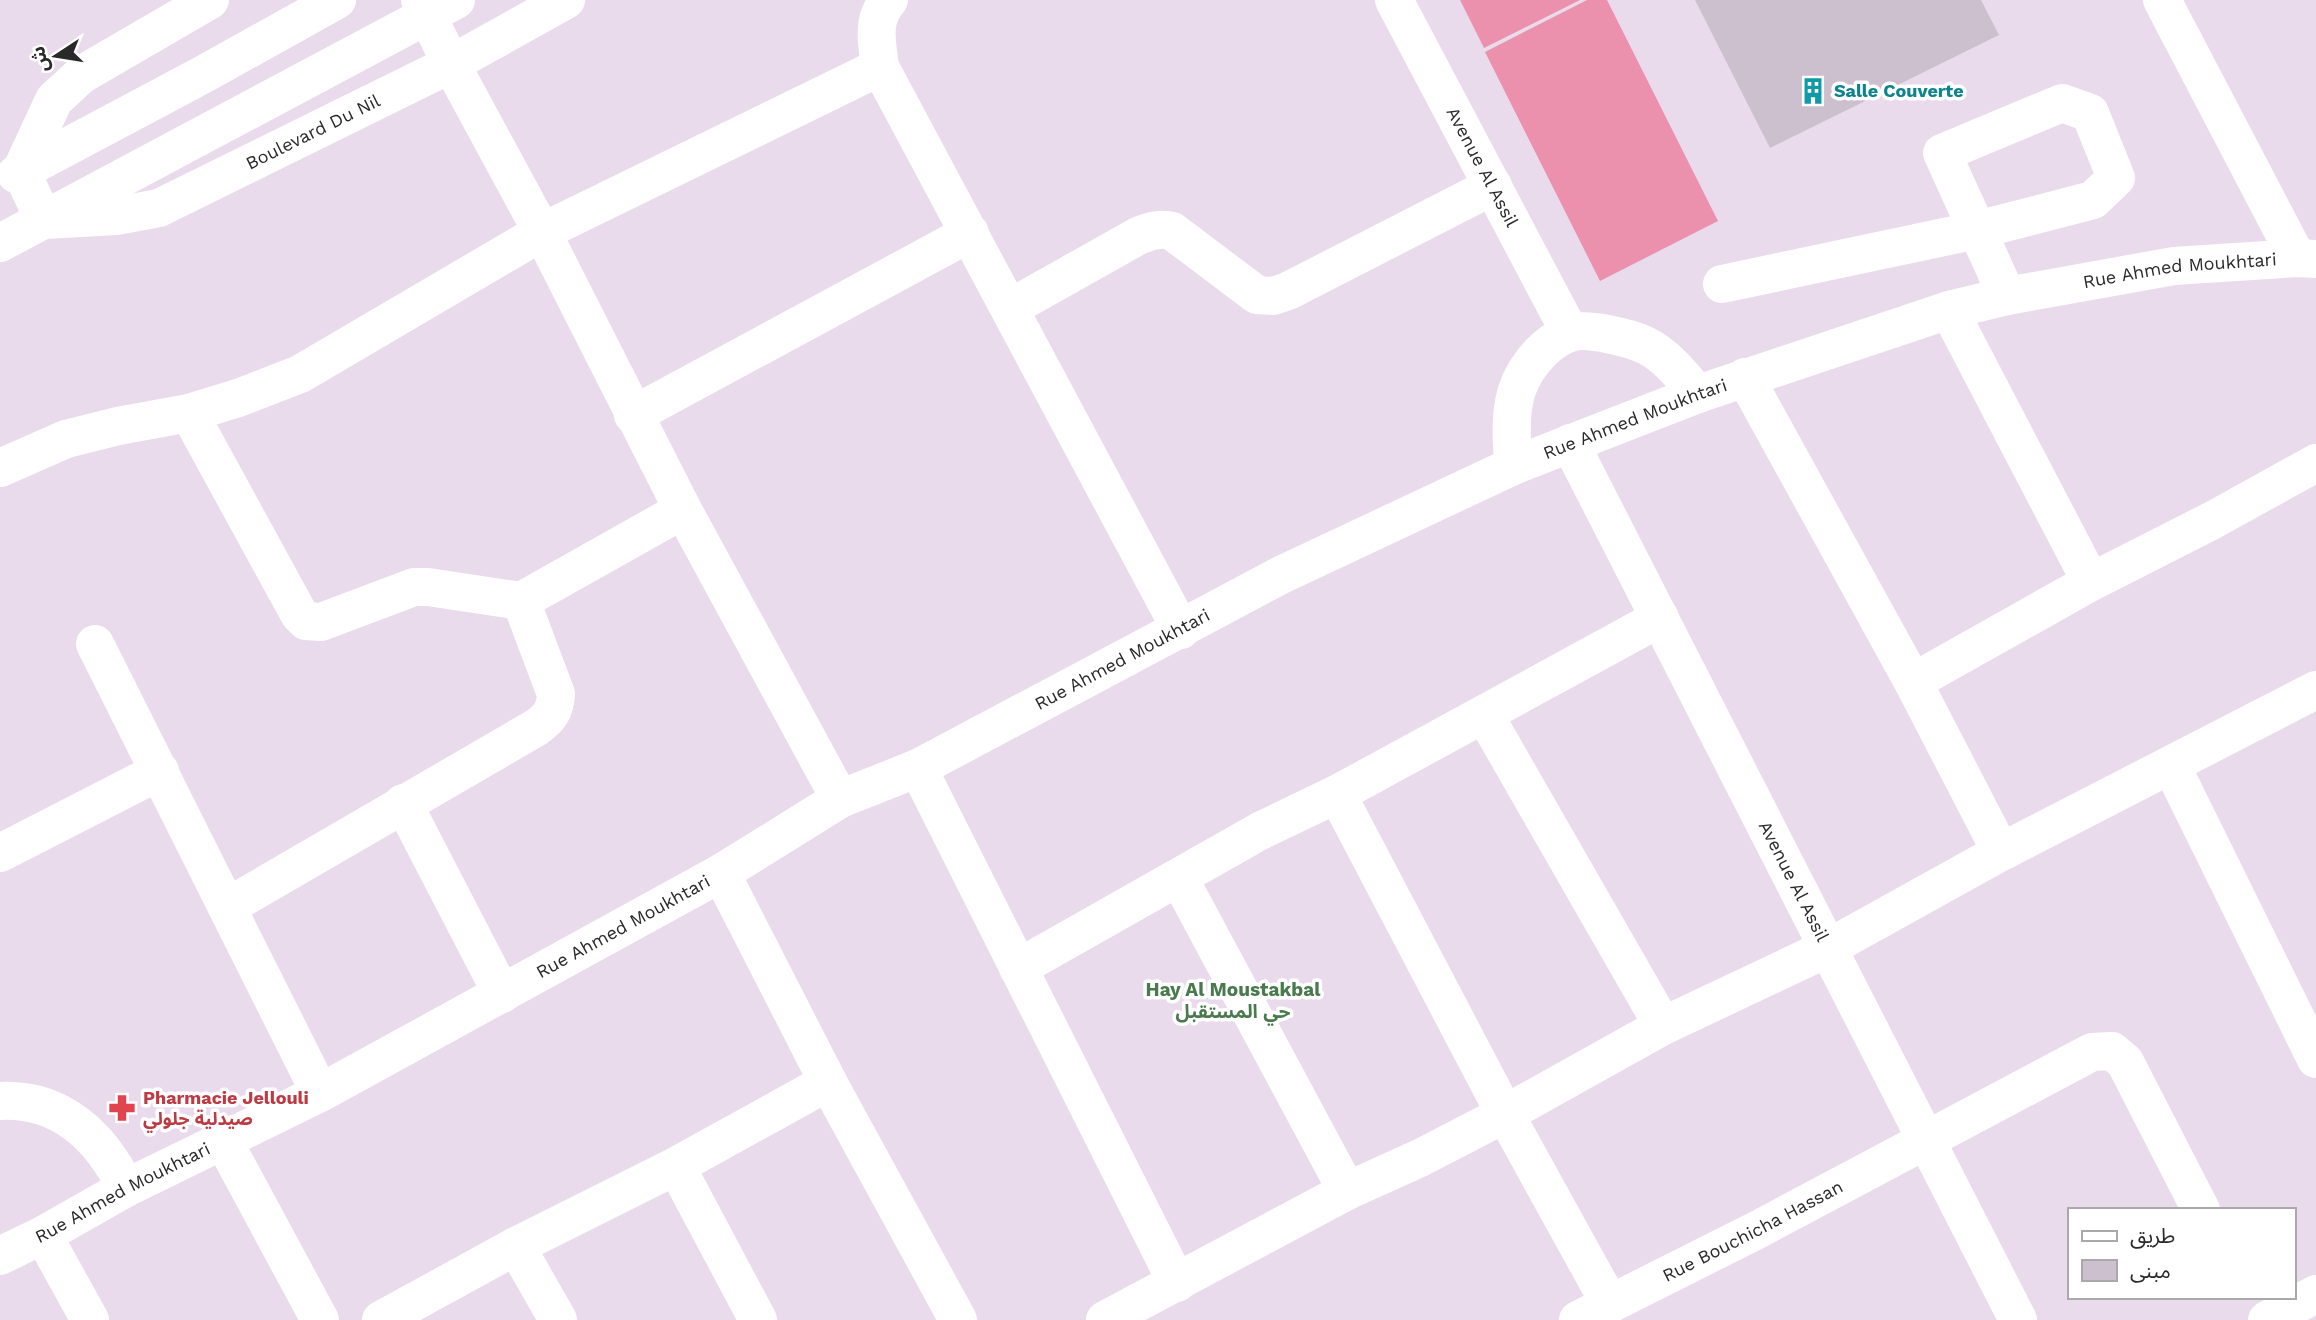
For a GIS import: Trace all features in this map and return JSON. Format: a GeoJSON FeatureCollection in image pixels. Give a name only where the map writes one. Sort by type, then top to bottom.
{"type":"FeatureCollection","features":[{"type":"Feature","properties":{"kind":"street"},"geometry":{"type":"LineString","coordinates":[[10,177],[54,100],[81,75],[210,0]]}},
{"type":"Feature","properties":{"kind":"street"},"geometry":{"type":"LineString","coordinates":[[10,177],[337,0]]}},
{"type":"Feature","properties":{"kind":"street","name":"Boulevard Du Nil"},"geometry":{"type":"LineString","coordinates":[[44,220],[116,216],[159,208],[451,64],[566,0]]}},
{"type":"Feature","properties":{"kind":"street"},"geometry":{"type":"LineString","coordinates":[[889,0],[877,20],[880,67],[1181,630]]}},
{"type":"Feature","properties":{"kind":"street","name":"Avenue Al Assil"},"geometry":{"type":"LineString","coordinates":[[1394,0],[1570,332]]}},
{"type":"Feature","properties":{"kind":"street"},"geometry":{"type":"LineString","coordinates":[[2162,0],[2306,258]]}},
{"type":"Feature","properties":{"kind":"street"},"geometry":{"type":"LineString","coordinates":[[434,5],[451,64],[542,232],[683,510],[840,799]]}},
{"type":"Feature","properties":{"kind":"street","name":"Boulevard Du Nil"},"geometry":{"type":"LineString","coordinates":[[0,243],[434,5]]}},
{"type":"Feature","properties":{"kind":"street"},"geometry":{"type":"LineString","coordinates":[[0,468],[66,439],[189,413],[300,374],[542,232],[880,67]]}},
{"type":"Feature","properties":{"kind":"street"},"geometry":{"type":"LineString","coordinates":[[10,177],[44,220]]}},
{"type":"Feature","properties":{"kind":"street"},"geometry":{"type":"LineString","coordinates":[[1010,308],[1139,236],[1164,229],[1172,231],[1257,295],[1273,296],[1288,291],[1493,186]]}},
{"type":"Feature","properties":{"kind":"street"},"geometry":{"type":"LineString","coordinates":[[1722,284],[1977,230],[2007,296]]}},
{"type":"Feature","properties":{"kind":"street"},"geometry":{"type":"LineString","coordinates":[[633,415],[970,233]]}},
{"type":"Feature","properties":{"kind":"street","name":"Rue Ahmed Moukhtari"},"geometry":{"type":"LineString","coordinates":[[0,1256],[126,1188],[320,1093],[502,994],[721,873],[840,799],[918,768],[1280,575],[1513,466],[1745,377],[1949,310],[2007,296],[2174,266],[2306,258]]}},
{"type":"Feature","properties":{"kind":"street"},"geometry":{"type":"LineString","coordinates":[[1949,310],[2091,582]]}},
{"type":"Feature","properties":{"kind":"street"},"geometry":{"type":"LineString","coordinates":[[1513,466],[1511,432],[1514,400],[1525,374],[1540,352],[1570,332],[1622,336],[1649,347],[1672,365],[1698,394]]}},
{"type":"Feature","properties":{"kind":"street"},"geometry":{"type":"LineString","coordinates":[[1745,377],[1913,682],[2001,852]]}},
{"type":"Feature","properties":{"kind":"street"},"geometry":{"type":"LineString","coordinates":[[189,413],[299,614],[306,621],[321,622],[414,587],[520,601],[683,510]]}},
{"type":"Feature","properties":{"kind":"street","name":"Avenue Al Assil"},"geometry":{"type":"LineString","coordinates":[[1570,443],[2018,1320]]}},
{"type":"Feature","properties":{"kind":"street"},"geometry":{"type":"LineString","coordinates":[[1913,682],[2091,582],[2213,520],[2316,463]]}},
{"type":"Feature","properties":{"kind":"street"},"geometry":{"type":"LineString","coordinates":[[227,907],[548,719],[555,709],[556,694],[520,601]]}},
{"type":"Feature","properties":{"kind":"street"},"geometry":{"type":"LineString","coordinates":[[1018,968],[1260,831],[1337,794],[1660,618]]}},
{"type":"Feature","properties":{"kind":"street"},"geometry":{"type":"LineString","coordinates":[[95,644],[320,1093]]}},
{"type":"Feature","properties":{"kind":"street"},"geometry":{"type":"LineString","coordinates":[[1105,1320],[1347,1191],[1420,1158],[1505,1114],[1663,1026],[1828,948],[2001,852],[2316,690]]}},
{"type":"Feature","properties":{"kind":"street"},"geometry":{"type":"LineString","coordinates":[[1484,714],[1663,1026]]}},
{"type":"Feature","properties":{"kind":"street"},"geometry":{"type":"LineString","coordinates":[[2171,765],[2316,1059]]}},
{"type":"Feature","properties":{"kind":"street"},"geometry":{"type":"LineString","coordinates":[[918,768],[1177,1283]]}},
{"type":"Feature","properties":{"kind":"street"},"geometry":{"type":"LineString","coordinates":[[0,853],[160,771]]}},
{"type":"Feature","properties":{"kind":"street"},"geometry":{"type":"LineString","coordinates":[[1337,794],[1505,1114],[1594,1312]]}},
{"type":"Feature","properties":{"kind":"street"},"geometry":{"type":"LineString","coordinates":[[403,803],[502,994]]}},
{"type":"Feature","properties":{"kind":"street"},"geometry":{"type":"LineString","coordinates":[[721,873],[828,1082],[958,1320]]}},
{"type":"Feature","properties":{"kind":"street"},"geometry":{"type":"LineString","coordinates":[[1179,878],[1347,1191]]}},
{"type":"Feature","properties":{"kind":"street","name":"Rue Bouchicha Hassan"},"geometry":{"type":"LineString","coordinates":[[1594,1312],[2092,1052],[2112,1051],[2125,1062],[2200,1208]]}},
{"type":"Feature","properties":{"kind":"street"},"geometry":{"type":"LineString","coordinates":[[381,1320],[516,1246],[676,1166],[828,1082]]}},
{"type":"Feature","properties":{"kind":"street"},"geometry":{"type":"LineString","coordinates":[[0,1101],[28,1103],[50,1110],[85,1129],[115,1166],[126,1188]]}},
{"type":"Feature","properties":{"kind":"street"},"geometry":{"type":"LineString","coordinates":[[224,1142],[320,1320]]}},
{"type":"Feature","properties":{"kind":"street"},"geometry":{"type":"LineString","coordinates":[[676,1166],[758,1320]]}},
{"type":"Feature","properties":{"kind":"street"},"geometry":{"type":"LineString","coordinates":[[43,1235],[90,1320]]}},
{"type":"Feature","properties":{"kind":"street"},"geometry":{"type":"LineString","coordinates":[[516,1246],[558,1320]]}},
{"type":"Feature","properties":{"kind":"street"},"geometry":{"type":"LineString","coordinates":[[2267,1320],[2316,1294]]}},
{"type":"Feature","properties":{"kind":"street"},"geometry":{"type":"LineString","coordinates":[[2247,1299],[2258,1320]]}},
{"type":"Feature","properties":{"kind":"shaded area"},"geometry":{"type":"Polygon","coordinates":[[[1460,0],[1580,0],[1484,48],[1460,0]]]}},
{"type":"Feature","properties":{"kind":"shaded area"},"geometry":{"type":"Polygon","coordinates":[[[1587,0],[1607,0],[1718,221],[1600,281],[1485,52],[1587,0]]]}},
{"type":"Feature","properties":{"kind":"building","name":"Salle Couverte"},"geometry":{"type":"Polygon","coordinates":[[[1695,0],[1981,0],[1999,35],[1770,148],[1695,0]]]}},
{"type":"Feature","properties":{"kind":"place","name":"Salle Couverte"},"geometry":{"type":"Point","coordinates":[1813,91]}},
{"type":"Feature","properties":{"kind":"place","name":"Pharmacie Jellouli صيدلية جلولي"},"geometry":{"type":"Point","coordinates":[122,1108]}},
{"type":"Feature","properties":{"kind":"district","name":"Hay Al Moustakbal حي المستقبل"},"geometry":{"type":"Point","coordinates":[1233,1000]}}]}
